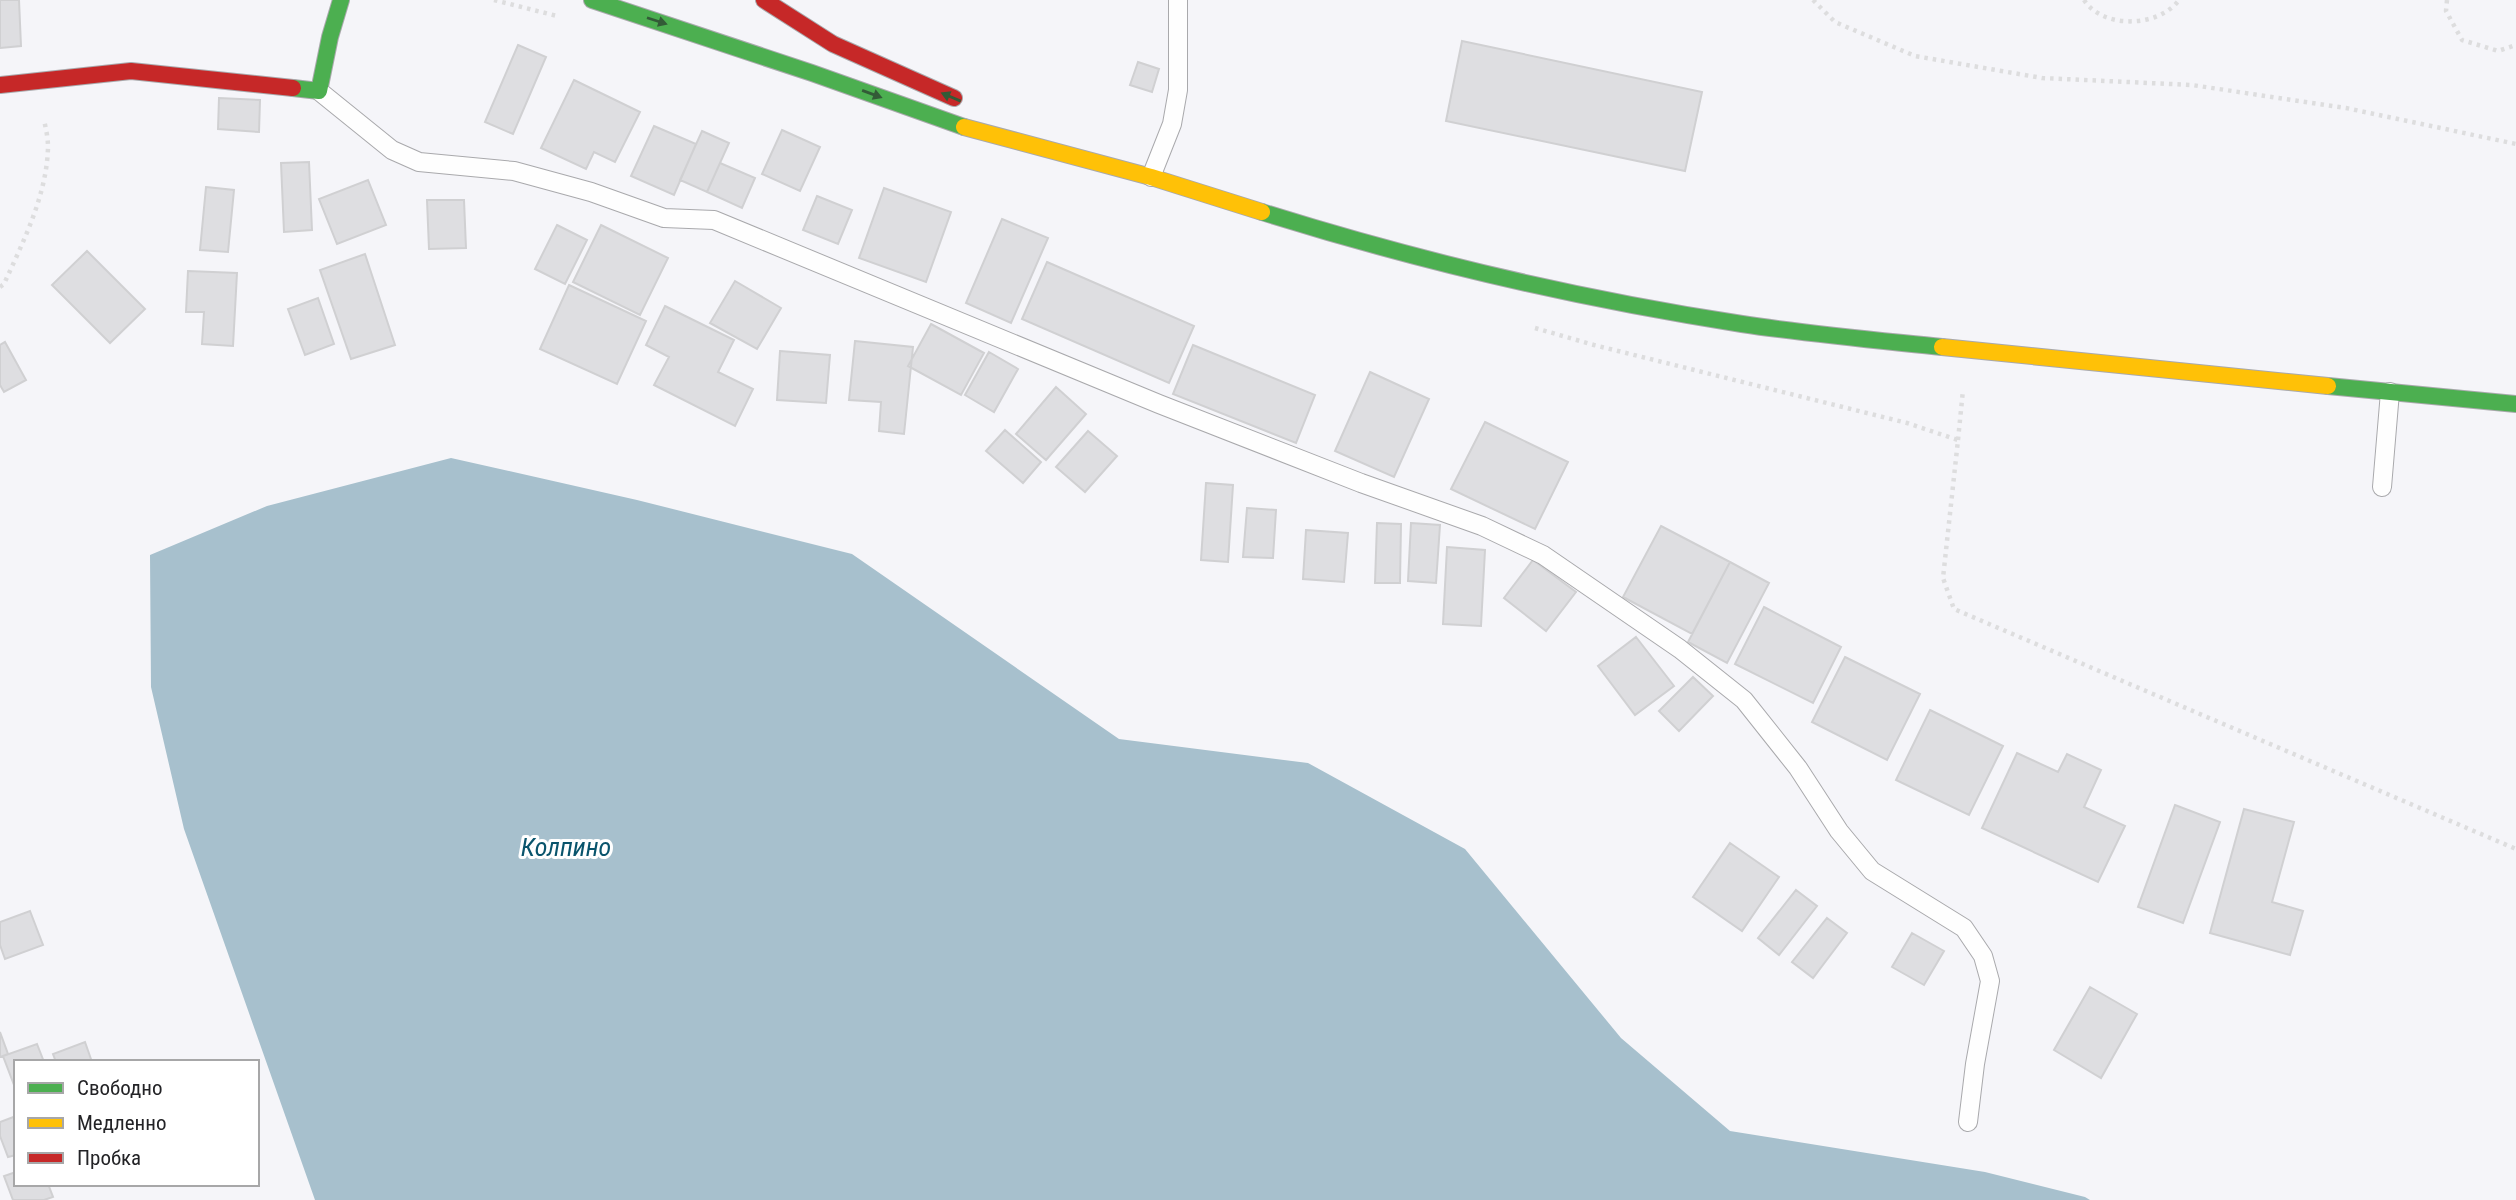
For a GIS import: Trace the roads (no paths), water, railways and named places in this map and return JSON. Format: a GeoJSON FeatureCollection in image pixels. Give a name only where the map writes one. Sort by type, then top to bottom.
{"type":"FeatureCollection","features":[{"type":"Feature","properties":{"kind":"main road"},"geometry":{"type":"LineString","coordinates":[[0,85],[131,71],[319,91],[341,0]]}},
{"type":"Feature","properties":{"kind":"main road"},"geometry":{"type":"LineString","coordinates":[[592,0],[961,126],[1151,177],[1312,228],[1452,265],[1609,301],[1743,324],[1964,350],[2516,404]]}},
{"type":"Feature","properties":{"kind":"main road"},"geometry":{"type":"LineString","coordinates":[[764,0],[833,44],[965,103]]}},
{"type":"Feature","properties":{"kind":"main road"},"geometry":{"type":"LineString","coordinates":[[1014,123],[1151,177]]}},
{"type":"Feature","properties":{"kind":"lane"},"geometry":{"type":"LineString","coordinates":[[1151,177],[1172,124],[1178,90],[1178,0]]}},
{"type":"Feature","properties":{"kind":"lane"},"geometry":{"type":"LineString","coordinates":[[319,91],[392,150],[419,162],[514,172],[591,192],[664,218],[714,220],[1159,404],[1362,483],[1482,526],[1543,555],[1680,649],[1744,700],[1798,768],[1839,831],[1872,871],[1964,928],[1983,957],[1990,981],[1968,1122]]}},
{"type":"Feature","properties":{"kind":"lane"},"geometry":{"type":"LineString","coordinates":[[2382,487],[2390,392]]}},
{"type":"Feature","properties":{"kind":"water","name":"Колпино"},"geometry":{"type":"Polygon","coordinates":[[[451,458],[637,500],[852,554],[1119,739],[1308,763],[1465,849],[1621,1038],[1730,1131],[1985,1172],[2090,1200],[315,1200],[184,829],[151,687],[150,555],[267,506],[451,458]]]}}]}
